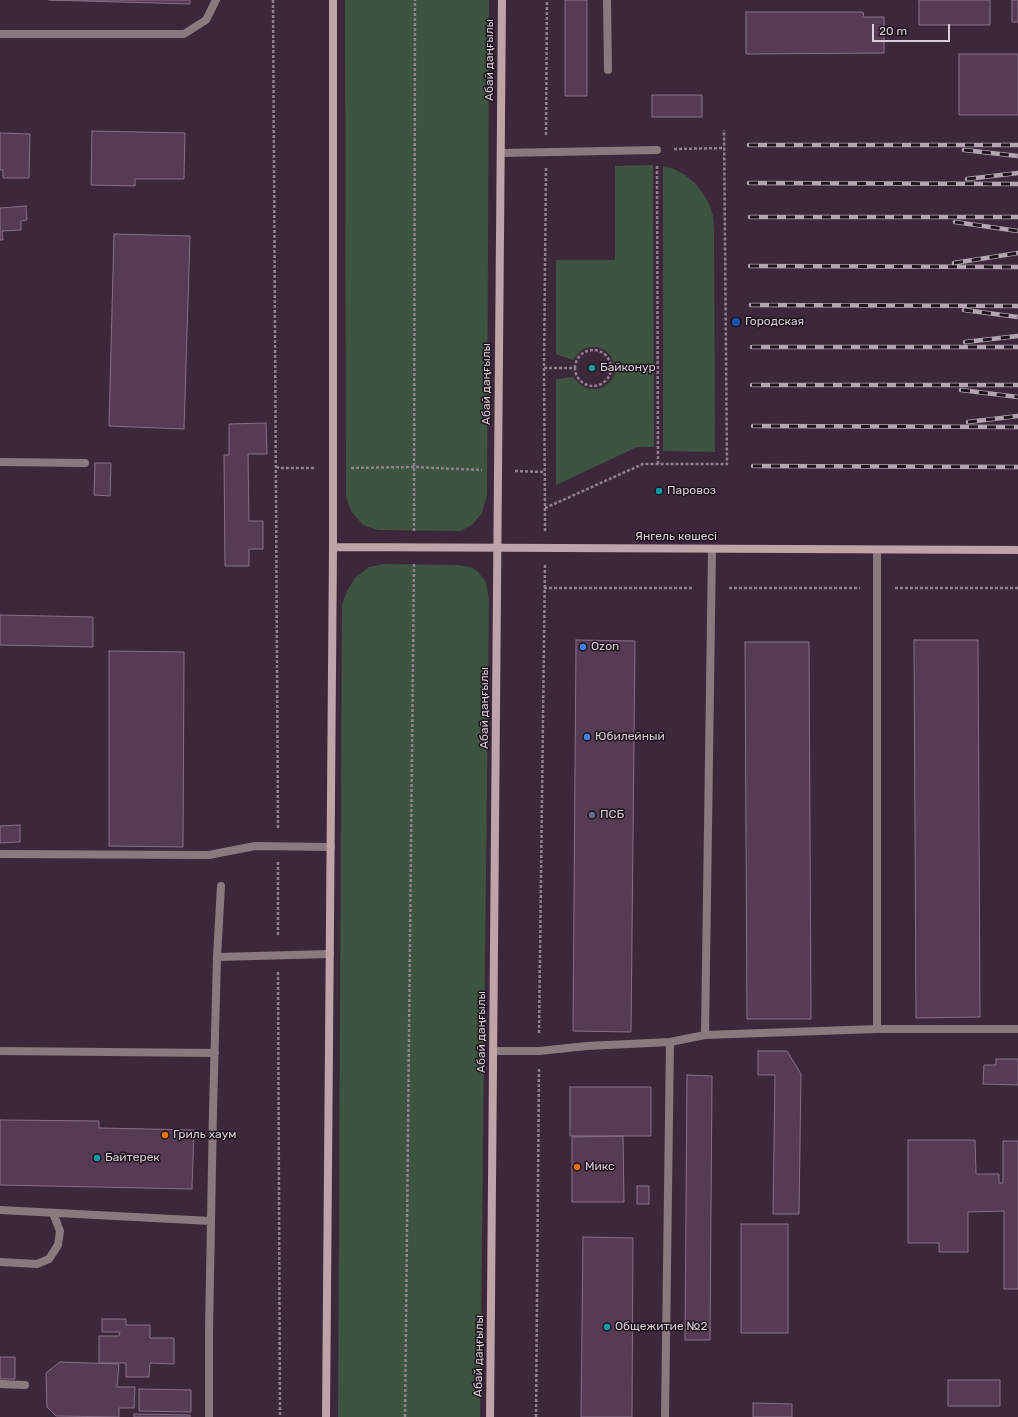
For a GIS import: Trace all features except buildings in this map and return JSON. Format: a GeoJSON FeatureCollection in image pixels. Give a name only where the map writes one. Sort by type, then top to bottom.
{"type":"FeatureCollection","features":[{"type":"Feature","properties":{"kind":"main road"},"geometry":{"type":"LineString","coordinates":[[326,1417],[333,547],[333,0]]}},
{"type":"Feature","properties":{"kind":"main road","name":"Абай даңғылы"},"geometry":{"type":"LineString","coordinates":[[490,1417],[502,0]]}},
{"type":"Feature","properties":{"kind":"main road","name":"Янгель көшесі"},"geometry":{"type":"LineString","coordinates":[[333,547],[1018,550]]}},
{"type":"Feature","properties":{"kind":"street"},"geometry":{"type":"LineString","coordinates":[[0,34],[184,34],[206,20],[216,0]]}},
{"type":"Feature","properties":{"kind":"street"},"geometry":{"type":"LineString","coordinates":[[608,0],[608,70]]}},
{"type":"Feature","properties":{"kind":"street"},"geometry":{"type":"LineString","coordinates":[[501,153],[657,150]]}},
{"type":"Feature","properties":{"kind":"street"},"geometry":{"type":"LineString","coordinates":[[0,462],[85,463]]}},
{"type":"Feature","properties":{"kind":"street"},"geometry":{"type":"LineString","coordinates":[[705,1035],[712,549]]}},
{"type":"Feature","properties":{"kind":"street"},"geometry":{"type":"LineString","coordinates":[[877,550],[877,1029]]}},
{"type":"Feature","properties":{"kind":"street"},"geometry":{"type":"LineString","coordinates":[[0,854],[209,855],[255,846],[331,847]]}},
{"type":"Feature","properties":{"kind":"street"},"geometry":{"type":"LineString","coordinates":[[209,1417],[214,1053],[221,886]]}},
{"type":"Feature","properties":{"kind":"street"},"geometry":{"type":"LineString","coordinates":[[217,957],[330,954]]}},
{"type":"Feature","properties":{"kind":"street"},"geometry":{"type":"LineString","coordinates":[[494,1051],[539,1051],[587,1046],[670,1042],[705,1035],[877,1029],[1018,1029]]}},
{"type":"Feature","properties":{"kind":"street"},"geometry":{"type":"LineString","coordinates":[[665,1417],[670,1042]]}},
{"type":"Feature","properties":{"kind":"street"},"geometry":{"type":"LineString","coordinates":[[0,1051],[214,1053]]}},
{"type":"Feature","properties":{"kind":"street"},"geometry":{"type":"LineString","coordinates":[[0,1210],[212,1221]]}},
{"type":"Feature","properties":{"kind":"street"},"geometry":{"type":"LineString","coordinates":[[0,1262],[37,1264],[49,1259],[58,1245],[60,1232],[53,1213]]}},
{"type":"Feature","properties":{"kind":"street"},"geometry":{"type":"LineString","coordinates":[[0,1384],[25,1385]]}},
{"type":"Feature","properties":{"kind":"path"},"geometry":{"type":"LineString","coordinates":[[273,0],[280,1417]]}},
{"type":"Feature","properties":{"kind":"path"},"geometry":{"type":"LineString","coordinates":[[405,1417],[414,548],[415,0]]}},
{"type":"Feature","properties":{"kind":"path"},"geometry":{"type":"LineString","coordinates":[[536,1417],[545,548],[544,368],[547,0]]}},
{"type":"Feature","properties":{"kind":"path"},"geometry":{"type":"LineString","coordinates":[[545,508],[643,464],[727,464],[724,130]]}},
{"type":"Feature","properties":{"kind":"path"},"geometry":{"type":"LineString","coordinates":[[658,464],[657,150],[724,148]]}},
{"type":"Feature","properties":{"kind":"path"},"geometry":{"type":"LineString","coordinates":[[593,350],[600,351],[606,355],[612,368],[606,382],[593,387],[580,382],[576,375],[575,368],[576,361],[580,355],[586,351],[593,350]]}},
{"type":"Feature","properties":{"kind":"path"},"geometry":{"type":"LineString","coordinates":[[544,368],[575,368]]}},
{"type":"Feature","properties":{"kind":"path"},"geometry":{"type":"LineString","coordinates":[[276,467],[414,467],[545,472]]}},
{"type":"Feature","properties":{"kind":"path"},"geometry":{"type":"LineString","coordinates":[[544,588],[1018,588]]}},
{"type":"Feature","properties":{"kind":"green space"},"geometry":{"type":"Polygon","coordinates":[[[345,0],[489,0],[487,495],[482,513],[472,525],[460,531],[378,530],[363,525],[351,511],[346,496],[345,0]]]}},
{"type":"Feature","properties":{"kind":"green space"},"geometry":{"type":"Polygon","coordinates":[[[653,165],[654,447],[637,447],[556,485],[556,379],[573,377],[582,386],[589,389],[598,389],[605,386],[612,380],[615,368],[611,356],[605,350],[597,347],[589,347],[581,350],[573,360],[556,354],[556,260],[615,260],[615,166],[653,165]]]}},
{"type":"Feature","properties":{"kind":"green space"},"geometry":{"type":"Polygon","coordinates":[[[663,166],[674,169],[695,183],[709,204],[713,216],[715,452],[663,451],[663,166]]]}},
{"type":"Feature","properties":{"kind":"green space"},"geometry":{"type":"Polygon","coordinates":[[[383,564],[458,565],[471,567],[478,572],[486,582],[489,601],[480,1417],[338,1417],[342,605],[347,591],[355,578],[369,567],[383,564]]]}},
{"type":"Feature","properties":{"kind":"railway"},"geometry":{"type":"LineString","coordinates":[[749,145],[1018,145]]}},
{"type":"Feature","properties":{"kind":"railway"},"geometry":{"type":"LineString","coordinates":[[964,150],[1018,156]]}},
{"type":"Feature","properties":{"kind":"railway"},"geometry":{"type":"LineString","coordinates":[[967,179],[1018,173]]}},
{"type":"Feature","properties":{"kind":"railway"},"geometry":{"type":"LineString","coordinates":[[749,183],[1018,184]]}},
{"type":"Feature","properties":{"kind":"railway"},"geometry":{"type":"LineString","coordinates":[[750,217],[1018,217]]}},
{"type":"Feature","properties":{"kind":"railway"},"geometry":{"type":"LineString","coordinates":[[955,222],[1018,231]]}},
{"type":"Feature","properties":{"kind":"railway"},"geometry":{"type":"LineString","coordinates":[[954,263],[1018,253]]}},
{"type":"Feature","properties":{"kind":"railway"},"geometry":{"type":"LineString","coordinates":[[750,266],[1018,267]]}},
{"type":"Feature","properties":{"kind":"railway"},"geometry":{"type":"LineString","coordinates":[[751,305],[1018,306]]}},
{"type":"Feature","properties":{"kind":"railway"},"geometry":{"type":"LineString","coordinates":[[964,310],[1018,317]]}},
{"type":"Feature","properties":{"kind":"railway"},"geometry":{"type":"LineString","coordinates":[[965,342],[1018,336]]}},
{"type":"Feature","properties":{"kind":"railway"},"geometry":{"type":"LineString","coordinates":[[752,347],[1018,347]]}},
{"type":"Feature","properties":{"kind":"railway"},"geometry":{"type":"LineString","coordinates":[[752,385],[1018,385]]}},
{"type":"Feature","properties":{"kind":"railway"},"geometry":{"type":"LineString","coordinates":[[961,390],[1018,397]]}},
{"type":"Feature","properties":{"kind":"railway"},"geometry":{"type":"LineString","coordinates":[[968,422],[1018,416]]}},
{"type":"Feature","properties":{"kind":"railway"},"geometry":{"type":"LineString","coordinates":[[753,426],[1018,427]]}},
{"type":"Feature","properties":{"kind":"railway"},"geometry":{"type":"LineString","coordinates":[[753,466],[1018,467]]}},
{"type":"Feature","properties":{"kind":"place","name":"Городская"},"geometry":{"type":"Point","coordinates":[736,322]}},
{"type":"Feature","properties":{"kind":"place","name":"Байконур"},"geometry":{"type":"Point","coordinates":[592,368]}},
{"type":"Feature","properties":{"kind":"place","name":"Паровоз"},"geometry":{"type":"Point","coordinates":[659,491]}},
{"type":"Feature","properties":{"kind":"place","name":"Ozon"},"geometry":{"type":"Point","coordinates":[583,647]}},
{"type":"Feature","properties":{"kind":"place","name":"Юбилейный"},"geometry":{"type":"Point","coordinates":[587,737]}},
{"type":"Feature","properties":{"kind":"place","name":"ПСБ"},"geometry":{"type":"Point","coordinates":[592,815]}},
{"type":"Feature","properties":{"kind":"place","name":"Гриль хаум"},"geometry":{"type":"Point","coordinates":[165,1135]}},
{"type":"Feature","properties":{"kind":"place","name":"Байтерек"},"geometry":{"type":"Point","coordinates":[97,1158]}},
{"type":"Feature","properties":{"kind":"place","name":"Микс"},"geometry":{"type":"Point","coordinates":[577,1167]}},
{"type":"Feature","properties":{"kind":"place","name":"Общежитие №2"},"geometry":{"type":"Point","coordinates":[607,1327]}}]}
